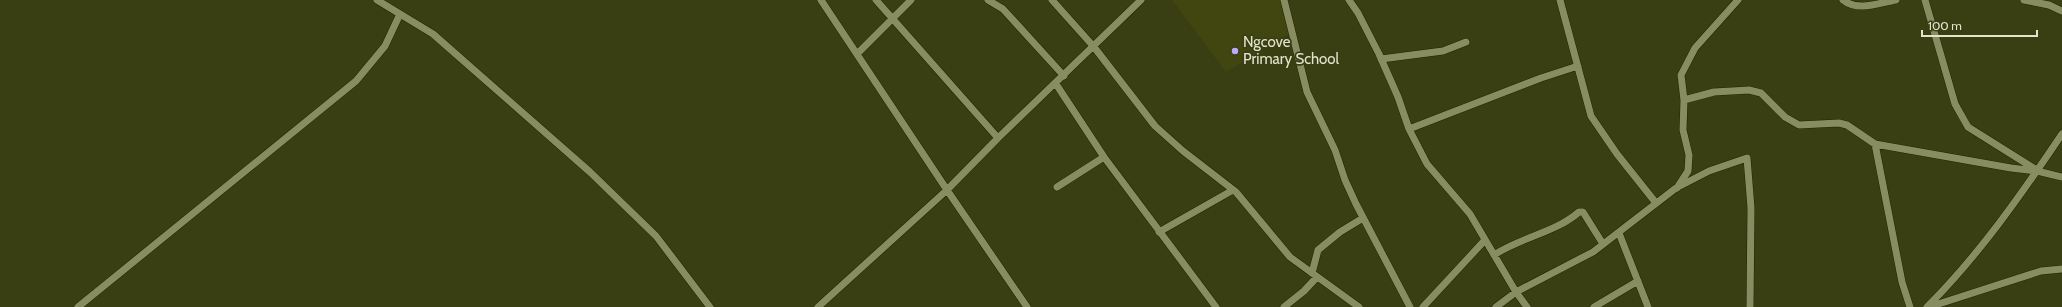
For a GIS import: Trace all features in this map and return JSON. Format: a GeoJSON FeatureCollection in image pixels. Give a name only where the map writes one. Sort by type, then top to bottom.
{"type":"FeatureCollection","features":[{"type":"Feature","properties":{"kind":"street"},"geometry":{"type":"LineString","coordinates":[[377,0],[433,34],[590,172],[656,236],[710,307]]}},
{"type":"Feature","properties":{"kind":"street"},"geometry":{"type":"LineString","coordinates":[[821,0],[888,98],[947,190],[1027,307]]}},
{"type":"Feature","properties":{"kind":"street"},"geometry":{"type":"LineString","coordinates":[[876,0],[998,138]]}},
{"type":"Feature","properties":{"kind":"street"},"geometry":{"type":"LineString","coordinates":[[857,54],[912,0]]}},
{"type":"Feature","properties":{"kind":"street"},"geometry":{"type":"LineString","coordinates":[[988,0],[1002,9],[1064,76]]}},
{"type":"Feature","properties":{"kind":"street"},"geometry":{"type":"LineString","coordinates":[[1052,0],[1094,47],[1156,126],[1183,151],[1234,190],[1256,214],[1290,257],[1359,307]]}},
{"type":"Feature","properties":{"kind":"street"},"geometry":{"type":"LineString","coordinates":[[821,306],[947,190],[998,138],[1142,0]]}},
{"type":"Feature","properties":{"kind":"street"},"geometry":{"type":"LineString","coordinates":[[1284,0],[1307,92],[1335,150],[1345,180],[1363,218],[1410,307]]}},
{"type":"Feature","properties":{"kind":"street"},"geometry":{"type":"LineString","coordinates":[[1348,0],[1358,13],[1381,59],[1398,97],[1409,129],[1427,164],[1470,214],[1516,292],[1527,307]]}},
{"type":"Feature","properties":{"kind":"street"},"geometry":{"type":"LineString","coordinates":[[1560,0],[1591,116],[1616,154],[1656,203]]}},
{"type":"Feature","properties":{"kind":"street"},"geometry":{"type":"LineString","coordinates":[[1676,188],[1688,171],[1690,155],[1683,130],[1684,100],[1682,75],[1695,48],[1738,0]]}},
{"type":"Feature","properties":{"kind":"street"},"geometry":{"type":"LineString","coordinates":[[1843,0],[1848,5],[1857,7],[1896,0]]}},
{"type":"Feature","properties":{"kind":"street"},"geometry":{"type":"LineString","coordinates":[[1925,0],[1955,104],[1962,118],[1968,127],[2037,170]]}},
{"type":"Feature","properties":{"kind":"street"},"geometry":{"type":"LineString","coordinates":[[2024,0],[2048,5],[2062,11]]}},
{"type":"Feature","properties":{"kind":"street"},"geometry":{"type":"LineString","coordinates":[[78,307],[356,81],[385,46],[400,14]]}},
{"type":"Feature","properties":{"kind":"street"},"geometry":{"type":"LineString","coordinates":[[1381,59],[1443,51],[1466,42]]}},
{"type":"Feature","properties":{"kind":"street"},"geometry":{"type":"LineString","coordinates":[[1409,129],[1541,78],[1578,66]]}},
{"type":"Feature","properties":{"kind":"street"},"geometry":{"type":"LineString","coordinates":[[1056,84],[1104,157],[1216,307]]}},
{"type":"Feature","properties":{"kind":"street"},"geometry":{"type":"LineString","coordinates":[[1684,100],[1714,92],[1749,90],[1761,93],[1793,123],[1808,125],[1839,123],[1847,125],[1875,144],[2011,168],[2037,170],[2062,177]]}},
{"type":"Feature","properties":{"kind":"street"},"geometry":{"type":"LineString","coordinates":[[1928,307],[1974,255],[2062,134]]}},
{"type":"Feature","properties":{"kind":"street"},"geometry":{"type":"LineString","coordinates":[[1875,144],[1902,282],[1910,307]]}},
{"type":"Feature","properties":{"kind":"street"},"geometry":{"type":"LineString","coordinates":[[1056,187],[1104,157]]}},
{"type":"Feature","properties":{"kind":"street"},"geometry":{"type":"LineString","coordinates":[[1496,307],[1516,292],[1592,252],[1619,233],[1676,188],[1709,171],[1747,158],[1751,208],[1750,307]]}},
{"type":"Feature","properties":{"kind":"street"},"geometry":{"type":"LineString","coordinates":[[1159,232],[1234,190]]}},
{"type":"Feature","properties":{"kind":"street"},"geometry":{"type":"LineString","coordinates":[[1494,255],[1510,244],[1568,222],[1579,212],[1583,212],[1603,244]]}},
{"type":"Feature","properties":{"kind":"street"},"geometry":{"type":"LineString","coordinates":[[1284,307],[1304,291],[1315,275],[1318,250],[1340,232],[1363,218]]}},
{"type":"Feature","properties":{"kind":"street"},"geometry":{"type":"LineString","coordinates":[[1619,233],[1648,307]]}},
{"type":"Feature","properties":{"kind":"street"},"geometry":{"type":"LineString","coordinates":[[1423,307],[1485,240]]}},
{"type":"Feature","properties":{"kind":"street"},"geometry":{"type":"LineString","coordinates":[[1928,307],[1941,305],[1962,295],[2041,271],[2062,269]]}},
{"type":"Feature","properties":{"kind":"street"},"geometry":{"type":"LineString","coordinates":[[1594,307],[1638,281]]}},
{"type":"Feature","properties":{"kind":"shaded area","name":"Ngcove Primary School"},"geometry":{"type":"Polygon","coordinates":[[[1172,0],[1284,0],[1294,31],[1226,72],[1172,0]]]}},
{"type":"Feature","properties":{"kind":"place","name":"Ngcove Primary School"},"geometry":{"type":"Point","coordinates":[1235,51]}}]}
